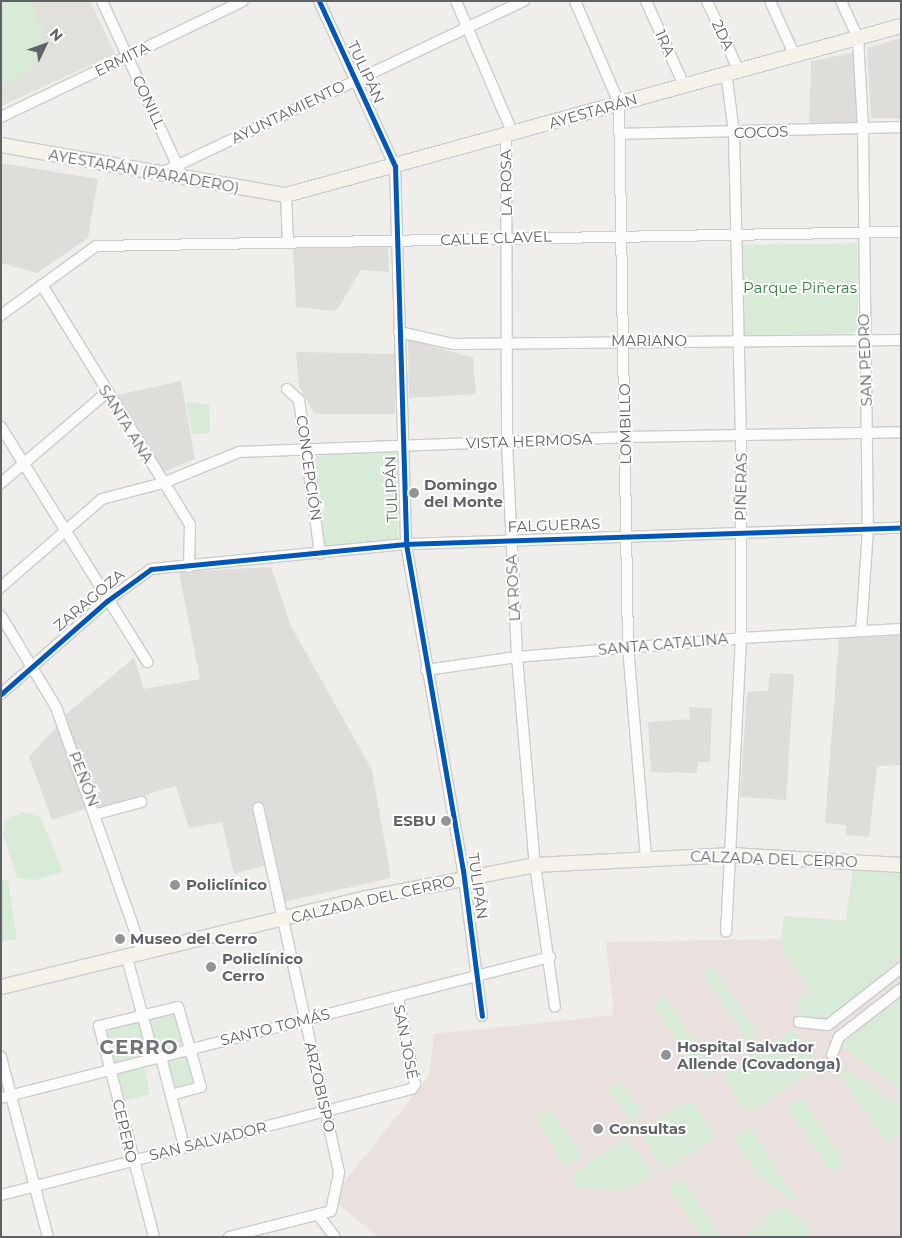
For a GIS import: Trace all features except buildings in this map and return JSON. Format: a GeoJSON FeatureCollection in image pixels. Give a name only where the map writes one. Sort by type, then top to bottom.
{"type":"FeatureCollection","features":[{"type":"Feature","properties":{"kind":"main road","name":"AYESTARÁN"},"geometry":{"type":"LineString","coordinates":[[286,195],[901,26]]}},
{"type":"Feature","properties":{"kind":"main road","name":"AYESTARÁN (PARADERO)"},"geometry":{"type":"LineString","coordinates":[[1,146],[161,173],[180,171],[286,195]]}},
{"type":"Feature","properties":{"kind":"main road","name":"CALZADA DEL CERRO"},"geometry":{"type":"LineString","coordinates":[[1,987],[127,958],[281,919],[464,878],[535,865],[646,856],[732,855],[901,865]]}},
{"type":"Feature","properties":{"kind":"street","name":"CONILL"},"geometry":{"type":"LineString","coordinates":[[102,1],[180,171]]}},
{"type":"Feature","properties":{"kind":"street","name":"ERMITA"},"geometry":{"type":"LineString","coordinates":[[1,117],[243,1]]}},
{"type":"Feature","properties":{"kind":"street","name":"TULIPÁN"},"geometry":{"type":"LineString","coordinates":[[319,1],[395,166],[406,544],[426,670],[464,878],[482,1016]]}},
{"type":"Feature","properties":{"kind":"street","name":"LA ROSA"},"geometry":{"type":"LineString","coordinates":[[456,1],[509,135],[507,443],[510,540],[517,657],[535,865],[550,957],[555,1007]]}},
{"type":"Feature","properties":{"kind":"street","name":"AYUNTAMIENTO"},"geometry":{"type":"LineString","coordinates":[[180,171],[356,79],[524,1]]}},
{"type":"Feature","properties":{"kind":"street","name":"LOMBILLO"},"geometry":{"type":"LineString","coordinates":[[575,1],[619,103],[621,134],[619,235],[625,437],[628,647],[646,856]]}},
{"type":"Feature","properties":{"kind":"street","name":"1RA"},"geometry":{"type":"LineString","coordinates":[[646,1],[684,85]]}},
{"type":"Feature","properties":{"kind":"street","name":"2DA"},"geometry":{"type":"LineString","coordinates":[[707,1],[732,71]]}},
{"type":"Feature","properties":{"kind":"street"},"geometry":{"type":"LineString","coordinates":[[770,1],[794,54]]}},
{"type":"Feature","properties":{"kind":"street","name":"SAN PEDRO"},"geometry":{"type":"LineString","coordinates":[[841,1],[858,38],[863,127],[862,234],[868,529],[861,631]]}},
{"type":"Feature","properties":{"kind":"street","name":"PIÑERAS"},"geometry":{"type":"LineString","coordinates":[[726,932],[732,855],[740,638],[740,340],[735,234],[732,71]]}},
{"type":"Feature","properties":{"kind":"street","name":"COCOS"},"geometry":{"type":"LineString","coordinates":[[621,134],[734,133],[901,127]]}},
{"type":"Feature","properties":{"kind":"street"},"geometry":{"type":"LineString","coordinates":[[286,195],[288,243]]}},
{"type":"Feature","properties":{"kind":"street","name":"CALLE CLAVEL"},"geometry":{"type":"LineString","coordinates":[[42,285],[92,248],[619,235],[862,234],[901,232]]}},
{"type":"Feature","properties":{"kind":"street"},"geometry":{"type":"LineString","coordinates":[[1,314],[42,285]]}},
{"type":"Feature","properties":{"kind":"street","name":"SANTA ANA"},"geometry":{"type":"LineString","coordinates":[[42,285],[106,393],[190,525],[189,567]]}},
{"type":"Feature","properties":{"kind":"street","name":"MARIANO"},"geometry":{"type":"LineString","coordinates":[[399,332],[453,344],[507,342],[901,340]]}},
{"type":"Feature","properties":{"kind":"street","name":"CONCEPCIÓN"},"geometry":{"type":"LineString","coordinates":[[287,389],[299,400],[320,554]]}},
{"type":"Feature","properties":{"kind":"street"},"geometry":{"type":"LineString","coordinates":[[1,483],[106,393]]}},
{"type":"Feature","properties":{"kind":"street"},"geometry":{"type":"LineString","coordinates":[[1,427],[65,533],[147,662]]}},
{"type":"Feature","properties":{"kind":"street","name":"VISTA HERMOSA"},"geometry":{"type":"LineString","coordinates":[[1,587],[102,499],[163,484],[238,452],[625,437],[901,432]]}},
{"type":"Feature","properties":{"kind":"street","name":"FALGUERAS"},"geometry":{"type":"LineString","coordinates":[[210,566],[406,544],[740,531],[901,528]]}},
{"type":"Feature","properties":{"kind":"street","name":"ZARAGOZA"},"geometry":{"type":"LineString","coordinates":[[1,694],[32,665],[144,570],[210,566]]}},
{"type":"Feature","properties":{"kind":"street","name":"PEÑÓN"},"geometry":{"type":"LineString","coordinates":[[1,616],[56,708],[97,814],[143,954]]}},
{"type":"Feature","properties":{"kind":"street","name":"SANTA CATALINA"},"geometry":{"type":"LineString","coordinates":[[426,670],[517,657],[628,647],[740,638],[901,629]]}},
{"type":"Feature","properties":{"kind":"street"},"geometry":{"type":"LineString","coordinates":[[97,814],[140,802]]}},
{"type":"Feature","properties":{"kind":"street","name":"ARZOBISPO"},"geometry":{"type":"LineString","coordinates":[[258,808],[281,919],[339,1172],[330,1211],[319,1216]]}},
{"type":"Feature","properties":{"kind":"street","name":"SANTO TOMÁS"},"geometry":{"type":"LineString","coordinates":[[6,1097],[550,957]]}},
{"type":"Feature","properties":{"kind":"street"},"geometry":{"type":"LineString","coordinates":[[127,958],[142,1015],[171,1095],[184,1146]]}},
{"type":"Feature","properties":{"kind":"street"},"geometry":{"type":"LineString","coordinates":[[799,1022],[828,1025],[901,968]]}},
{"type":"Feature","properties":{"kind":"street"},"geometry":{"type":"LineString","coordinates":[[832,1055],[839,1037],[901,989]]}},
{"type":"Feature","properties":{"kind":"street","name":"SAN JOSÉ"},"geometry":{"type":"LineString","coordinates":[[398,997],[414,1087]]}},
{"type":"Feature","properties":{"kind":"street"},"geometry":{"type":"LineString","coordinates":[[142,1015],[178,1007],[201,1087],[171,1095]]}},
{"type":"Feature","properties":{"kind":"street","name":"CEPERO"},"geometry":{"type":"LineString","coordinates":[[142,1015],[99,1026],[132,1160],[154,1237]]}},
{"type":"Feature","properties":{"kind":"street"},"geometry":{"type":"LineString","coordinates":[[1,1057],[6,1097],[35,1187],[48,1237]]}},
{"type":"Feature","properties":{"kind":"street","name":"SAN SALVADOR"},"geometry":{"type":"LineString","coordinates":[[1,1194],[35,1187],[184,1146],[326,1112],[414,1087]]}},
{"type":"Feature","properties":{"kind":"street"},"geometry":{"type":"LineString","coordinates":[[229,1237],[319,1216],[335,1237]]}},
{"type":"Feature","properties":{"kind":"shaded area"},"geometry":{"type":"Polygon","coordinates":[[[1,1],[90,1],[115,54],[1,106],[1,1]]]}},
{"type":"Feature","properties":{"kind":"shaded area"},"geometry":{"type":"Polygon","coordinates":[[[901,38],[901,118],[871,118],[867,48],[901,38]]]}},
{"type":"Feature","properties":{"kind":"shaded area"},"geometry":{"type":"Polygon","coordinates":[[[856,52],[858,126],[809,127],[811,61],[856,52]]]}},
{"type":"Feature","properties":{"kind":"shaded area"},"geometry":{"type":"Polygon","coordinates":[[[1,163],[98,179],[88,238],[37,273],[1,263],[1,163]]]}},
{"type":"Feature","properties":{"kind":"shaded area"},"geometry":{"type":"Polygon","coordinates":[[[388,244],[389,272],[361,270],[336,311],[296,307],[293,247],[388,244]]]}},
{"type":"Feature","properties":{"kind":"shaded area"},"geometry":{"type":"Polygon","coordinates":[[[408,339],[473,358],[476,394],[409,398],[408,339]]]}},
{"type":"Feature","properties":{"kind":"shaded area"},"geometry":{"type":"Polygon","coordinates":[[[296,352],[395,354],[395,414],[314,414],[299,386],[296,352]]]}},
{"type":"Feature","properties":{"kind":"shaded area"},"geometry":{"type":"Polygon","coordinates":[[[181,381],[195,459],[162,473],[117,395],[181,381]]]}},
{"type":"Feature","properties":{"kind":"shaded area"},"geometry":{"type":"Polygon","coordinates":[[[271,567],[291,626],[372,770],[391,878],[283,902],[266,865],[234,874],[222,822],[189,828],[176,786],[97,809],[65,715],[134,658],[144,689],[200,679],[179,572],[271,567]]]}},
{"type":"Feature","properties":{"kind":"shaded area"},"geometry":{"type":"Polygon","coordinates":[[[901,636],[901,765],[877,766],[869,837],[846,835],[846,825],[825,823],[839,638],[901,636]]]}},
{"type":"Feature","properties":{"kind":"shaded area"},"geometry":{"type":"Polygon","coordinates":[[[770,673],[794,674],[786,800],[740,797],[747,692],[768,691],[770,673]]]}},
{"type":"Feature","properties":{"kind":"shaded area"},"geometry":{"type":"Polygon","coordinates":[[[689,707],[712,708],[710,762],[698,762],[697,773],[651,772],[648,722],[690,719],[689,707]]]}},
{"type":"Feature","properties":{"kind":"shaded area"},"geometry":{"type":"Polygon","coordinates":[[[59,724],[88,808],[52,820],[29,757],[59,724]]]}},
{"type":"Feature","properties":{"kind":"shaded area","name":"Hospital Salvador Allende (Covadonga)"},"geometry":{"type":"Polygon","coordinates":[[[853,868],[901,872],[901,1237],[378,1237],[338,1204],[340,1187],[429,1076],[434,1034],[614,1015],[606,942],[782,939],[784,916],[846,921],[853,868]]]}},
{"type":"Feature","properties":{"kind":"green space"},"geometry":{"type":"Polygon","coordinates":[[[1,1],[30,1],[43,31],[35,63],[22,77],[1,87],[1,1]]]}},
{"type":"Feature","properties":{"kind":"green space","name":"Parque Piñeras"},"geometry":{"type":"Polygon","coordinates":[[[857,243],[859,333],[744,335],[742,245],[857,243]]]}},
{"type":"Feature","properties":{"kind":"green space"},"geometry":{"type":"Polygon","coordinates":[[[186,402],[209,404],[210,433],[192,434],[186,402]]]}},
{"type":"Feature","properties":{"kind":"green space"},"geometry":{"type":"Polygon","coordinates":[[[392,450],[399,455],[398,540],[324,548],[313,463],[317,456],[392,450]]]}},
{"type":"Feature","properties":{"kind":"green space"},"geometry":{"type":"Polygon","coordinates":[[[23,812],[40,816],[63,872],[34,880],[17,878],[3,833],[6,820],[23,812]]]}},
{"type":"Feature","properties":{"kind":"green space"},"geometry":{"type":"Polygon","coordinates":[[[853,868],[901,872],[901,953],[874,984],[829,1016],[804,1018],[798,1012],[797,999],[810,990],[780,946],[784,916],[846,921],[853,868]]]}},
{"type":"Feature","properties":{"kind":"green space"},"geometry":{"type":"Polygon","coordinates":[[[1,880],[8,881],[17,940],[1,941],[1,880]]]}},
{"type":"Feature","properties":{"kind":"green space"},"geometry":{"type":"Polygon","coordinates":[[[712,966],[757,1033],[747,1040],[702,973],[712,966]]]}},
{"type":"Feature","properties":{"kind":"green space"},"geometry":{"type":"Polygon","coordinates":[[[664,996],[713,1069],[702,1077],[652,1004],[664,996]]]}},
{"type":"Feature","properties":{"kind":"green space"},"geometry":{"type":"Polygon","coordinates":[[[901,997],[901,1091],[841,1045],[901,997]]]}},
{"type":"Feature","properties":{"kind":"green space"},"geometry":{"type":"Polygon","coordinates":[[[176,1009],[198,1086],[173,1092],[164,1058],[143,1063],[150,1094],[121,1102],[101,1027],[176,1009]]]}},
{"type":"Feature","properties":{"kind":"green space"},"geometry":{"type":"Polygon","coordinates":[[[794,1028],[819,1067],[747,1113],[722,1075],[794,1028]]]}},
{"type":"Feature","properties":{"kind":"green space"},"geometry":{"type":"Polygon","coordinates":[[[845,1068],[901,1107],[901,1133],[886,1143],[838,1072],[845,1068]]]}},
{"type":"Feature","properties":{"kind":"green space"},"geometry":{"type":"Polygon","coordinates":[[[619,1081],[643,1114],[632,1122],[608,1089],[619,1081]]]}},
{"type":"Feature","properties":{"kind":"green space"},"geometry":{"type":"Polygon","coordinates":[[[801,1097],[845,1162],[831,1172],[787,1107],[801,1097]]]}},
{"type":"Feature","properties":{"kind":"green space"},"geometry":{"type":"Polygon","coordinates":[[[690,1099],[715,1138],[664,1171],[639,1132],[690,1099]]]}},
{"type":"Feature","properties":{"kind":"green space"},"geometry":{"type":"Polygon","coordinates":[[[550,1109],[582,1156],[565,1167],[536,1117],[550,1109]]]}},
{"type":"Feature","properties":{"kind":"green space"},"geometry":{"type":"Polygon","coordinates":[[[750,1127],[796,1200],[793,1202],[757,1175],[733,1138],[750,1127]]]}},
{"type":"Feature","properties":{"kind":"green space"},"geometry":{"type":"Polygon","coordinates":[[[627,1137],[655,1177],[619,1191],[576,1187],[572,1175],[627,1137]]]}},
{"type":"Feature","properties":{"kind":"green space"},"geometry":{"type":"Polygon","coordinates":[[[681,1178],[721,1237],[702,1237],[668,1187],[681,1178]]]}},
{"type":"Feature","properties":{"kind":"green space"},"geometry":{"type":"Polygon","coordinates":[[[774,1208],[786,1208],[812,1229],[807,1237],[744,1237],[774,1208]]]}},
{"type":"Feature","properties":{"kind":"cycle path"},"geometry":{"type":"LineString","coordinates":[[319,1],[395,166],[406,544],[463,870],[482,1016]]}},
{"type":"Feature","properties":{"kind":"cycle path"},"geometry":{"type":"LineString","coordinates":[[1,694],[107,601],[151,569],[406,544],[901,528]]}},
{"type":"Feature","properties":{"kind":"place","name":"Domingo del Monte"},"geometry":{"type":"Point","coordinates":[414,493]}},
{"type":"Feature","properties":{"kind":"place","name":"ESBU"},"geometry":{"type":"Point","coordinates":[446,821]}},
{"type":"Feature","properties":{"kind":"place","name":"Policlínico"},"geometry":{"type":"Point","coordinates":[175,885]}},
{"type":"Feature","properties":{"kind":"place","name":"Museo del Cerro"},"geometry":{"type":"Point","coordinates":[120,939]}},
{"type":"Feature","properties":{"kind":"place","name":"Policlínico Cerro"},"geometry":{"type":"Point","coordinates":[211,967]}},
{"type":"Feature","properties":{"kind":"place","name":"Hospital Salvador Allende (Covadonga)"},"geometry":{"type":"Point","coordinates":[666,1055]}},
{"type":"Feature","properties":{"kind":"place","name":"Consultas"},"geometry":{"type":"Point","coordinates":[598,1129]}},
{"type":"Feature","properties":{"kind":"district","name":"CERRO"},"geometry":{"type":"Point","coordinates":[139,1047]}}]}
